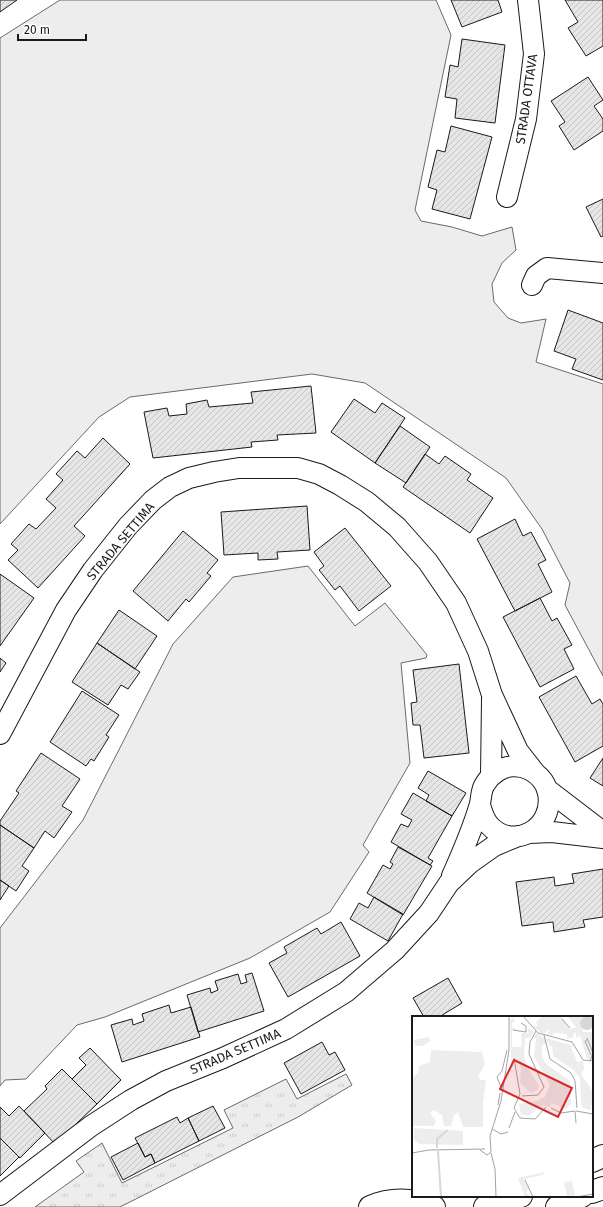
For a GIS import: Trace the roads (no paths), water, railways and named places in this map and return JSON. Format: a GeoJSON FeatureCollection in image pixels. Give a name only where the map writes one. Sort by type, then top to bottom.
{"type":"FeatureCollection","features":[{"type":"Feature","properties":{"kind":"main road"},"geometry":{"type":"LineString","coordinates":[[593,1161],[603,1156]]}},
{"type":"Feature","properties":{"kind":"main road"},"geometry":{"type":"LineString","coordinates":[[593,1192],[603,1188]]}},
{"type":"Feature","properties":{"kind":"main road"},"geometry":{"type":"LineString","coordinates":[[485,1207],[517,1197]]}},
{"type":"Feature","properties":{"kind":"main road"},"geometry":{"type":"LineString","coordinates":[[557,1207],[580,1197]]}},
{"type":"Feature","properties":{"kind":"main road"},"geometry":{"type":"LineString","coordinates":[[370,1207],[392,1201],[406,1200],[434,1207]]}},
{"type":"Feature","properties":{"kind":"street","name":"STRADA OTTAVA"},"geometry":{"type":"LineString","coordinates":[[507,197],[526,119],[534,54],[528,0]]}},
{"type":"Feature","properties":{"kind":"street"},"geometry":{"type":"LineString","coordinates":[[532,286],[536,276],[547,268],[603,273]]}},
{"type":"Feature","properties":{"kind":"street","name":"STRADA SETTIMA"},"geometry":{"type":"LineString","coordinates":[[0,734],[66,610],[93,570],[128,526],[154,500],[170,487],[189,478],[239,468],[298,468],[319,474],[367,502],[397,527],[428,562],[456,603],[478,651],[492,695],[518,752],[543,781],[548,790],[550,800],[548,810],[544,820],[538,828],[494,846],[470,863],[449,883]]}},
{"type":"Feature","properties":{"kind":"street","name":"STRADA SETTIMA"},"geometry":{"type":"LineString","coordinates":[[0,1195],[91,1126],[131,1100],[166,1081],[223,1058],[286,1029],[346,992],[395,950],[429,913],[449,883],[480,805],[482,789],[484,784],[491,776],[492,695]]}},
{"type":"Feature","properties":{"kind":"street"},"geometry":{"type":"LineString","coordinates":[[491,776],[499,770],[508,767],[528,769],[536,774]]}},
{"type":"Feature","properties":{"kind":"street","name":"STRADA SETTIMA"},"geometry":{"type":"LineString","coordinates":[[548,790],[603,832]]}},
{"type":"Feature","properties":{"kind":"street","name":"STRADA SETTIMA"},"geometry":{"type":"LineString","coordinates":[[480,805],[483,816],[489,824],[497,831],[507,836],[552,832],[603,838]]}}]}
